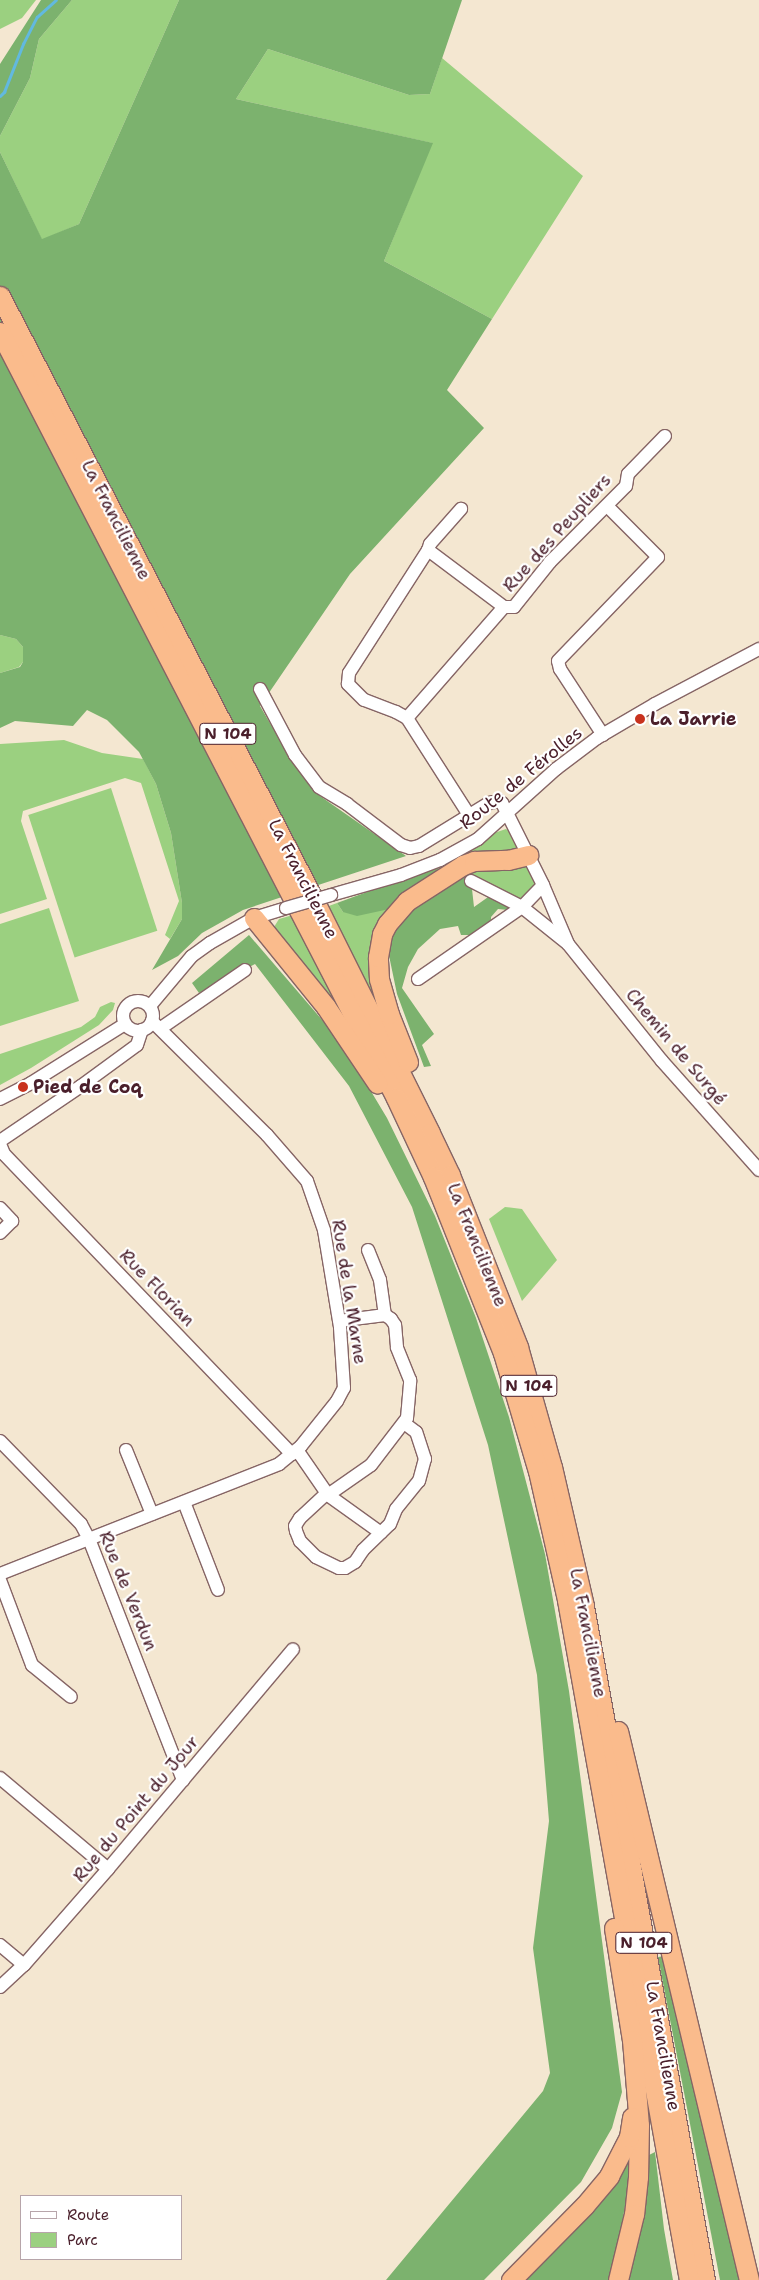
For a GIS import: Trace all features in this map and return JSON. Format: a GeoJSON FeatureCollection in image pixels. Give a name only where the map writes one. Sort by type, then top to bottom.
{"type":"FeatureCollection","features":[{"type":"Feature","properties":{"kind":"highway","name":"La Francilienne"},"geometry":{"type":"LineString","coordinates":[[0,296],[314,900],[518,1347],[552,1467],[584,1606],[705,2280]]}},
{"type":"Feature","properties":{"kind":"highway","name":"La Francilienne"},"geometry":{"type":"LineString","coordinates":[[0,332],[396,1098],[441,1176],[503,1353],[538,1471],[567,1600],[606,1809],[688,2280]]}},
{"type":"Feature","properties":{"kind":"highway"},"geometry":{"type":"LineString","coordinates":[[441,1176],[447,1152],[400,1044],[384,997],[378,957],[382,934],[393,915],[407,901],[463,865],[474,861],[508,860],[528,856]]}},
{"type":"Feature","properties":{"kind":"highway"},"geometry":{"type":"LineString","coordinates":[[254,918],[326,1007],[381,1090],[410,1146],[441,1176]]}},
{"type":"Feature","properties":{"kind":"highway"},"geometry":{"type":"LineString","coordinates":[[584,1606],[594,1620],[749,2280]]}},
{"type":"Feature","properties":{"kind":"highway"},"geometry":{"type":"LineString","coordinates":[[606,1809],[600,1831],[632,2040],[639,2118],[638,2177],[627,2250],[618,2280]]}},
{"type":"Feature","properties":{"kind":"highway"},"geometry":{"type":"LineString","coordinates":[[511,2280],[585,2205],[609,2176],[629,2136],[636,2088]]}},
{"type":"Feature","properties":{"kind":"street","name":"Rue des Peupliers"},"geometry":{"type":"LineString","coordinates":[[408,718],[504,607],[514,607],[550,562],[626,486],[628,474],[665,436]]}},
{"type":"Feature","properties":{"kind":"street"},"geometry":{"type":"LineString","coordinates":[[603,735],[560,669],[558,661],[658,557],[606,506]]}},
{"type":"Feature","properties":{"kind":"street"},"geometry":{"type":"LineString","coordinates":[[461,509],[430,544],[428,550],[348,673],[348,684],[364,700],[408,718],[469,815]]}},
{"type":"Feature","properties":{"kind":"street"},"geometry":{"type":"LineString","coordinates":[[428,550],[504,607]]}},
{"type":"Feature","properties":{"kind":"street","name":"Route de Férolles"},"geometry":{"type":"LineString","coordinates":[[150,1006],[192,956],[223,935],[254,918],[401,875],[440,860],[478,839],[556,769],[603,735],[663,700],[759,649]]}},
{"type":"Feature","properties":{"kind":"street"},"geometry":{"type":"LineString","coordinates":[[260,688],[295,755],[318,787],[347,804],[401,845],[410,848],[419,846],[489,803],[498,801],[502,803],[508,813]]}},
{"type":"Feature","properties":{"kind":"street","name":"Chemin de Surgé"},"geometry":{"type":"LineString","coordinates":[[508,813],[543,885],[568,944]]}},
{"type":"Feature","properties":{"kind":"street","name":"Chemin de Surgé"},"geometry":{"type":"LineString","coordinates":[[471,881],[522,907],[568,944],[662,1061],[759,1170]]}},
{"type":"Feature","properties":{"kind":"street"},"geometry":{"type":"LineString","coordinates":[[418,980],[522,907],[543,885]]}},
{"type":"Feature","properties":{"kind":"street"},"geometry":{"type":"LineString","coordinates":[[157,1025],[150,1006],[142,1001],[130,1003],[123,1014],[125,1024],[132,1030],[142,1030],[157,1025],[245,970]]}},
{"type":"Feature","properties":{"kind":"street"},"geometry":{"type":"LineString","coordinates":[[0,1099],[31,1083],[125,1024]]}},
{"type":"Feature","properties":{"kind":"street","name":"Rue de la Marne"},"geometry":{"type":"LineString","coordinates":[[0,1574],[279,1464],[294,1452],[337,1401],[344,1388],[344,1357],[324,1230],[307,1181],[267,1135],[157,1025]]}},
{"type":"Feature","properties":{"kind":"street"},"geometry":{"type":"LineString","coordinates":[[0,1142],[137,1045],[142,1030]]}},
{"type":"Feature","properties":{"kind":"street","name":"Rue Florian"},"geometry":{"type":"LineString","coordinates":[[0,1142],[4,1154],[294,1452],[327,1494],[381,1533]]}},
{"type":"Feature","properties":{"kind":"street"},"geometry":{"type":"LineString","coordinates":[[0,1208],[12,1221],[0,1233]]}},
{"type":"Feature","properties":{"kind":"street"},"geometry":{"type":"LineString","coordinates":[[368,1250],[380,1280],[385,1315],[395,1326],[397,1347],[410,1380],[407,1418],[371,1465],[327,1494],[300,1518],[295,1526],[300,1541],[316,1557],[339,1568],[350,1566],[390,1524],[396,1509],[419,1481],[425,1459],[416,1432],[404,1423]]}},
{"type":"Feature","properties":{"kind":"street"},"geometry":{"type":"LineString","coordinates":[[339,1321],[385,1315]]}},
{"type":"Feature","properties":{"kind":"street","name":"Rue de Verdun"},"geometry":{"type":"LineString","coordinates":[[0,1441],[81,1524],[89,1539],[183,1780]]}},
{"type":"Feature","properties":{"kind":"street"},"geometry":{"type":"LineString","coordinates":[[126,1450],[152,1514]]}},
{"type":"Feature","properties":{"kind":"street"},"geometry":{"type":"LineString","coordinates":[[184,1502],[218,1590]]}},
{"type":"Feature","properties":{"kind":"street"},"geometry":{"type":"LineString","coordinates":[[0,1580],[32,1665],[71,1697]]}},
{"type":"Feature","properties":{"kind":"street","name":"Rue du Point du Jour"},"geometry":{"type":"LineString","coordinates":[[0,1987],[24,1965],[108,1869],[293,1649]]}},
{"type":"Feature","properties":{"kind":"street"},"geometry":{"type":"LineString","coordinates":[[0,1778],[108,1869]]}},
{"type":"Feature","properties":{"kind":"street"},"geometry":{"type":"LineString","coordinates":[[0,1945],[24,1965]]}},
{"type":"Feature","properties":{"kind":"green space"},"geometry":{"type":"Polygon","coordinates":[[[0,0],[36,0],[22,18],[0,29],[0,0]]]}},
{"type":"Feature","properties":{"kind":"green space"},"geometry":{"type":"Polygon","coordinates":[[[41,0],[72,0],[39,39],[30,78],[0,136],[0,64],[41,0]]]}},
{"type":"Feature","properties":{"kind":"green space"},"geometry":{"type":"Polygon","coordinates":[[[72,0],[179,0],[79,224],[42,240],[0,152],[0,136],[30,78],[39,39],[72,0]]]}},
{"type":"Feature","properties":{"kind":"green space"},"geometry":{"type":"Polygon","coordinates":[[[179,0],[462,0],[430,94],[409,95],[268,49],[236,99],[433,143],[384,261],[492,319],[447,390],[484,428],[350,574],[260,706],[292,761],[320,796],[406,856],[243,910],[202,933],[178,956],[152,970],[182,919],[182,903],[171,833],[156,784],[139,752],[107,720],[87,710],[73,726],[15,721],[0,728],[0,673],[20,667],[23,662],[23,647],[16,639],[0,635],[0,152],[42,239],[79,224],[179,0]]]}},
{"type":"Feature","properties":{"kind":"green space"},"geometry":{"type":"Polygon","coordinates":[[[268,49],[409,95],[430,94],[442,58],[583,176],[492,319],[384,261],[432,143],[236,99],[268,49]]]}},
{"type":"Feature","properties":{"kind":"green space"},"geometry":{"type":"Polygon","coordinates":[[[0,635],[16,639],[23,647],[23,662],[19,667],[0,673],[0,635]]]}},
{"type":"Feature","properties":{"kind":"green space"},"geometry":{"type":"Polygon","coordinates":[[[64,740],[102,753],[143,759],[156,784],[171,833],[182,903],[182,919],[170,939],[165,935],[179,901],[141,783],[125,778],[23,811],[21,821],[47,899],[0,914],[0,744],[64,740]]]}},
{"type":"Feature","properties":{"kind":"green space"},"geometry":{"type":"Polygon","coordinates":[[[111,788],[157,931],[75,958],[28,815],[111,788]]]}},
{"type":"Feature","properties":{"kind":"green space"},"geometry":{"type":"Polygon","coordinates":[[[506,829],[512,833],[518,847],[515,854],[437,877],[435,867],[491,834],[506,829]]]}},
{"type":"Feature","properties":{"kind":"green space"},"geometry":{"type":"Polygon","coordinates":[[[526,864],[535,878],[534,885],[521,899],[476,880],[472,889],[468,879],[454,876],[462,871],[526,864]]]}},
{"type":"Feature","properties":{"kind":"green space"},"geometry":{"type":"Polygon","coordinates":[[[435,867],[439,872],[394,908],[357,916],[343,912],[337,903],[435,867]]]}},
{"type":"Feature","properties":{"kind":"green space"},"geometry":{"type":"Polygon","coordinates":[[[454,876],[468,879],[472,889],[474,907],[491,895],[511,906],[508,910],[498,909],[491,917],[491,923],[473,935],[461,935],[458,926],[440,929],[418,949],[408,967],[402,988],[434,1034],[422,1045],[431,1066],[424,1067],[397,994],[387,946],[395,919],[454,876]]]}},
{"type":"Feature","properties":{"kind":"green space"},"geometry":{"type":"Polygon","coordinates":[[[337,903],[343,912],[394,908],[386,918],[383,1019],[326,907],[337,903]]]}},
{"type":"Feature","properties":{"kind":"green space"},"geometry":{"type":"Polygon","coordinates":[[[49,908],[79,1001],[0,1026],[0,924],[49,908]]]}},
{"type":"Feature","properties":{"kind":"green space"},"geometry":{"type":"Polygon","coordinates":[[[293,915],[363,1054],[274,934],[274,927],[279,919],[293,915]]]}},
{"type":"Feature","properties":{"kind":"green space"},"geometry":{"type":"Polygon","coordinates":[[[249,935],[342,1043],[387,1118],[435,1216],[476,1318],[509,1417],[545,1554],[569,1691],[622,2092],[612,2128],[581,2182],[484,2280],[386,2280],[543,2091],[550,2073],[533,1948],[549,1821],[537,1675],[488,1445],[412,1207],[349,1086],[255,964],[199,993],[192,983],[249,935]]]}},
{"type":"Feature","properties":{"kind":"green space"},"geometry":{"type":"Polygon","coordinates":[[[111,1002],[115,1003],[113,1010],[99,1025],[31,1068],[0,1085],[0,1054],[81,1027],[95,1017],[100,1007],[111,1002]]]}},
{"type":"Feature","properties":{"kind":"green space"},"geometry":{"type":"Polygon","coordinates":[[[505,1207],[522,1209],[557,1260],[522,1301],[489,1219],[505,1207]]]}},
{"type":"Feature","properties":{"kind":"green space"},"geometry":{"type":"Polygon","coordinates":[[[665,1956],[740,2280],[720,2280],[658,1957],[665,1956]]]}},
{"type":"Feature","properties":{"kind":"green space"},"geometry":{"type":"Polygon","coordinates":[[[655,2152],[664,2229],[673,2280],[628,2280],[639,2226],[645,2157],[655,2152]]]}},
{"type":"Feature","properties":{"kind":"green space"},"geometry":{"type":"Polygon","coordinates":[[[624,2161],[633,2161],[612,2280],[521,2280],[624,2161]]]}},
{"type":"Feature","properties":{"kind":"waterway"},"geometry":{"type":"LineString","coordinates":[[0,96],[4,92],[23,44],[37,17],[56,0]]}},
{"type":"Feature","properties":{"kind":"place","name":"La Jarrie"},"geometry":{"type":"Point","coordinates":[640,719]}},
{"type":"Feature","properties":{"kind":"place","name":"Pied de Coq"},"geometry":{"type":"Point","coordinates":[23,1087]}}]}
